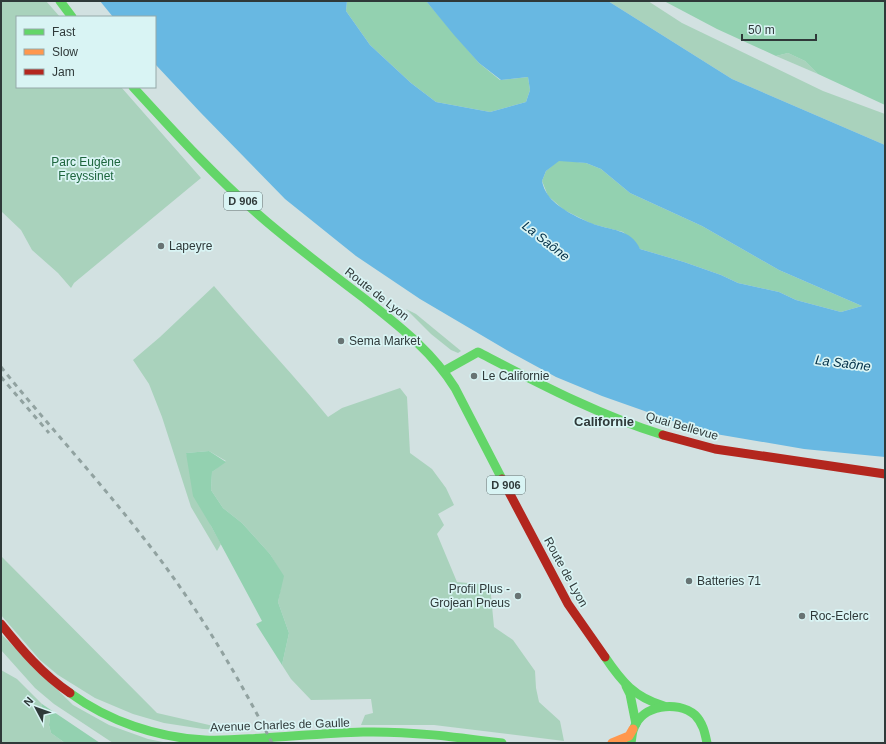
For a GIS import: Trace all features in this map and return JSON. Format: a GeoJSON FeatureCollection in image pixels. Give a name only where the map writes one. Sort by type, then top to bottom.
{"type":"FeatureCollection","features":[{"type":"Feature","properties":{"kind":"main road"},"geometry":{"type":"LineString","coordinates":[[60,1],[71,16]]}},
{"type":"Feature","properties":{"kind":"main road","name":"Route de Lyon"},"geometry":{"type":"LineString","coordinates":[[134,88],[181,140],[225,185],[280,233],[402,328],[434,359],[449,377],[568,604],[618,676],[626,686],[643,700],[664,706],[676,706],[687,710],[697,718],[704,728],[707,743]]}},
{"type":"Feature","properties":{"kind":"main road","name":"Quai Bellevue"},"geometry":{"type":"LineString","coordinates":[[444,371],[478,352],[560,395],[588,407],[629,423],[693,444],[715,449],[885,474]]}},
{"type":"Feature","properties":{"kind":"main road","name":"Avenue Charles de Gaulle"},"geometry":{"type":"LineString","coordinates":[[1,624],[40,669],[79,700],[114,719],[132,726],[165,735],[204,740],[233,740],[391,732],[441,735],[502,743]]}},
{"type":"Feature","properties":{"kind":"main road","name":"Route de Lyon"},"geometry":{"type":"LineString","coordinates":[[626,686],[630,694],[635,727],[631,743]]}},
{"type":"Feature","properties":{"kind":"main road"},"geometry":{"type":"LineString","coordinates":[[612,743],[629,736],[648,711],[664,706]]}},
{"type":"Feature","properties":{"kind":"green space","name":"Parc Eugène Freyssinet"},"geometry":{"type":"Polygon","coordinates":[[[1,1],[46,1],[59,16],[16,16],[16,88],[122,88],[201,178],[74,283],[71,288],[58,273],[32,250],[21,230],[1,211],[1,1]]]}},
{"type":"Feature","properties":{"kind":"green space"},"geometry":{"type":"Polygon","coordinates":[[[347,1],[426,1],[479,63],[500,80],[528,77],[530,90],[526,102],[490,112],[436,102],[411,83],[370,45],[346,11],[347,1]]]}},
{"type":"Feature","properties":{"kind":"green space"},"geometry":{"type":"Polygon","coordinates":[[[608,1],[648,1],[682,23],[823,91],[885,114],[885,145],[732,79],[608,1]]]}},
{"type":"Feature","properties":{"kind":"green space"},"geometry":{"type":"Polygon","coordinates":[[[664,1],[885,1],[885,105],[818,74],[805,61],[788,53],[776,56],[717,29],[664,1]]]}},
{"type":"Feature","properties":{"kind":"green space"},"geometry":{"type":"Polygon","coordinates":[[[788,53],[805,61],[818,74],[776,56],[788,53]]]}},
{"type":"Feature","properties":{"kind":"green space"},"geometry":{"type":"Polygon","coordinates":[[[559,160],[586,163],[601,169],[630,193],[702,226],[779,270],[862,306],[841,312],[796,300],[779,292],[738,283],[721,275],[684,262],[640,249],[623,232],[592,224],[564,210],[548,196],[542,181],[546,171],[559,160]]]}},
{"type":"Feature","properties":{"kind":"green space"},"geometry":{"type":"Polygon","coordinates":[[[214,286],[328,417],[342,408],[400,388],[407,397],[410,453],[432,469],[446,488],[454,505],[438,514],[444,525],[437,534],[457,582],[490,585],[494,627],[513,640],[535,671],[539,702],[560,721],[564,741],[434,725],[361,725],[365,715],[373,713],[371,699],[311,700],[291,679],[282,665],[289,633],[278,602],[283,576],[270,554],[242,523],[223,508],[211,490],[212,472],[226,461],[209,451],[186,453],[211,526],[221,544],[217,551],[191,507],[162,417],[149,384],[133,360],[160,337],[214,286]]]}},
{"type":"Feature","properties":{"kind":"green space"},"geometry":{"type":"Polygon","coordinates":[[[406,309],[416,314],[461,351],[458,353],[451,350],[431,334],[406,309]]]}},
{"type":"Feature","properties":{"kind":"green space"},"geometry":{"type":"Polygon","coordinates":[[[209,451],[226,462],[212,472],[211,490],[223,508],[242,523],[270,554],[284,576],[278,602],[289,633],[282,665],[256,624],[262,621],[211,526],[193,496],[186,453],[209,451]]]}},
{"type":"Feature","properties":{"kind":"green space"},"geometry":{"type":"Polygon","coordinates":[[[1,556],[157,713],[231,730],[203,729],[164,723],[133,714],[95,698],[58,675],[40,660],[1,615],[1,556]]]}},
{"type":"Feature","properties":{"kind":"green space"},"geometry":{"type":"Polygon","coordinates":[[[1,634],[73,705],[109,725],[148,739],[168,743],[113,743],[54,704],[35,688],[1,650],[1,634]]]}},
{"type":"Feature","properties":{"kind":"green space"},"geometry":{"type":"Polygon","coordinates":[[[1,670],[17,679],[42,704],[42,710],[50,717],[49,725],[51,733],[65,743],[1,743],[1,670]]]}},
{"type":"Feature","properties":{"kind":"green space"},"geometry":{"type":"Polygon","coordinates":[[[42,704],[100,743],[65,743],[51,733],[49,725],[50,717],[42,710],[42,704]]]}},
{"type":"Feature","properties":{"kind":"water","name":"La Saône"},"geometry":{"type":"Polygon","coordinates":[[[100,1],[347,1],[346,11],[370,45],[411,83],[436,102],[490,112],[526,102],[530,90],[528,77],[501,80],[479,63],[426,1],[608,1],[732,79],[885,145],[885,457],[804,449],[704,432],[602,396],[556,377],[420,299],[356,256],[285,199],[156,65],[156,16],[112,16],[100,1]],[[559,161],[546,171],[542,181],[548,195],[556,204],[574,215],[598,226],[626,234],[636,242],[640,249],[684,262],[721,275],[738,283],[779,292],[796,300],[841,312],[862,306],[779,270],[702,226],[630,193],[601,169],[586,163],[559,161]]]}},
{"type":"Feature","properties":{"kind":"railway"},"geometry":{"type":"LineString","coordinates":[[1,367],[125,514],[161,560],[196,610],[228,662],[272,743]]}},
{"type":"Feature","properties":{"kind":"railway"},"geometry":{"type":"LineString","coordinates":[[1,377],[49,433]]}},
{"type":"Feature","properties":{"kind":"traffic: fast"},"geometry":{"type":"LineString","coordinates":[[60,1],[71,16]]}},
{"type":"Feature","properties":{"kind":"traffic: fast"},"geometry":{"type":"LineString","coordinates":[[134,88],[198,157],[249,206],[291,242],[390,319],[436,362],[455,388],[502,479]]}},
{"type":"Feature","properties":{"kind":"traffic: fast"},"geometry":{"type":"LineString","coordinates":[[444,371],[478,352],[546,387],[592,408],[663,435]]}},
{"type":"Feature","properties":{"kind":"traffic: fast"},"geometry":{"type":"LineString","coordinates":[[605,657],[617,674],[630,688],[645,698],[664,706]]}},
{"type":"Feature","properties":{"kind":"traffic: fast"},"geometry":{"type":"LineString","coordinates":[[626,686],[630,694],[636,724]]}},
{"type":"Feature","properties":{"kind":"traffic: fast"},"geometry":{"type":"LineString","coordinates":[[70,693],[117,720],[152,732],[187,739],[227,740],[338,733],[398,732],[502,743]]}},
{"type":"Feature","properties":{"kind":"traffic: fast"},"geometry":{"type":"LineString","coordinates":[[631,743],[634,728],[638,720],[644,714],[661,707],[670,706],[688,710],[695,715],[702,725],[707,743]]}},
{"type":"Feature","properties":{"kind":"traffic: slow"},"geometry":{"type":"LineString","coordinates":[[612,743],[629,736],[633,729]]}},
{"type":"Feature","properties":{"kind":"traffic: jam"},"geometry":{"type":"LineString","coordinates":[[663,435],[715,449],[885,474]]}},
{"type":"Feature","properties":{"kind":"traffic: jam"},"geometry":{"type":"LineString","coordinates":[[502,479],[568,604],[605,657]]}},
{"type":"Feature","properties":{"kind":"traffic: jam"},"geometry":{"type":"LineString","coordinates":[[1,624],[41,670],[70,693]]}},
{"type":"Feature","properties":{"kind":"place","name":"Lapeyre"},"geometry":{"type":"Point","coordinates":[161,246]}},
{"type":"Feature","properties":{"kind":"place","name":"Sema Market"},"geometry":{"type":"Point","coordinates":[341,341]}},
{"type":"Feature","properties":{"kind":"place","name":"Le Californie"},"geometry":{"type":"Point","coordinates":[474,376]}},
{"type":"Feature","properties":{"kind":"place","name":"Batteries 71"},"geometry":{"type":"Point","coordinates":[689,581]}},
{"type":"Feature","properties":{"kind":"place","name":"Profil Plus - Grojean Pneus"},"geometry":{"type":"Point","coordinates":[518,596]}},
{"type":"Feature","properties":{"kind":"place","name":"Roc-Eclerc"},"geometry":{"type":"Point","coordinates":[802,616]}},
{"type":"Feature","properties":{"kind":"district","name":"Californie"},"geometry":{"type":"Point","coordinates":[604,421]}}]}
